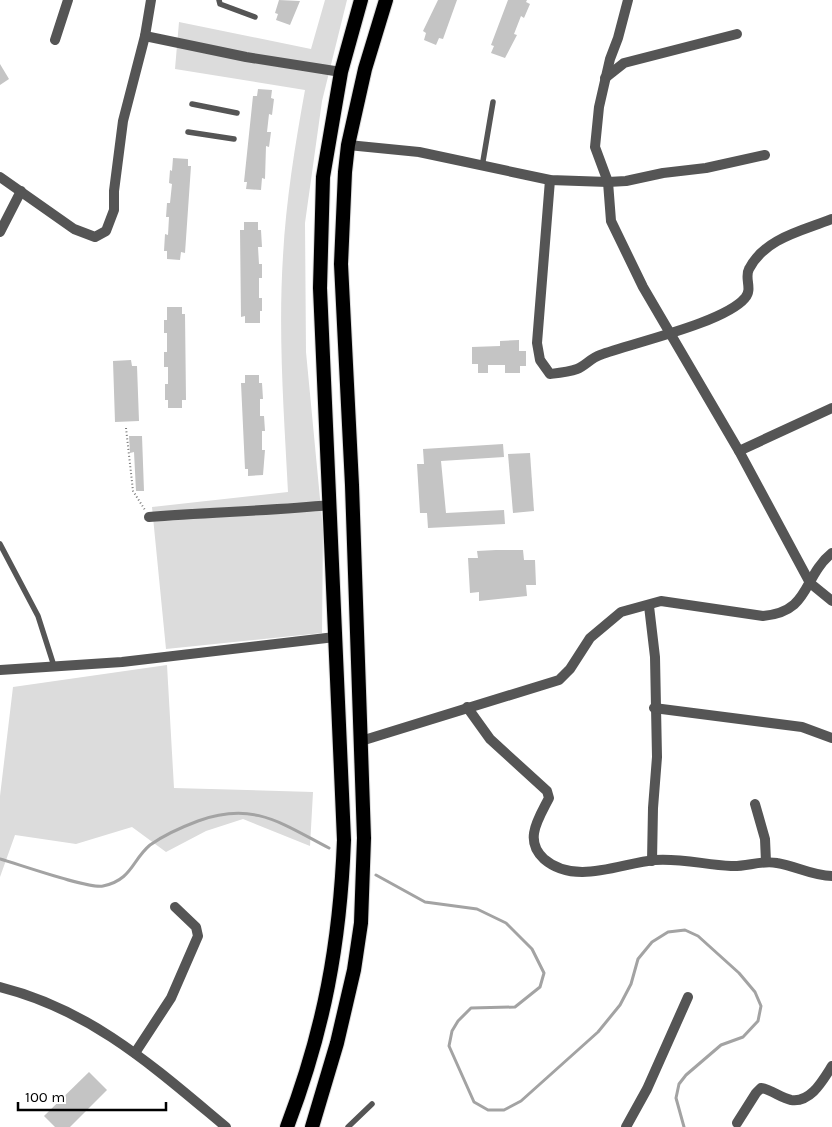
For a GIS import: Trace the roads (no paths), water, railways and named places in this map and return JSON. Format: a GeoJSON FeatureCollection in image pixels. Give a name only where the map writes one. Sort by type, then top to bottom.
{"type":"FeatureCollection","features":[{"type":"Feature","properties":{"kind":"highway"},"geometry":{"type":"LineString","coordinates":[[287,1127],[314,1047],[335,956],[344,840],[320,288],[322,178],[341,72],[361,0]]}},
{"type":"Feature","properties":{"kind":"highway"},"geometry":{"type":"LineString","coordinates":[[312,1127],[327,1079],[352,979],[361,923],[364,838],[352,486],[341,264],[344,172],[348,145],[365,69],[386,0]]}},
{"type":"Feature","properties":{"kind":"street"},"geometry":{"type":"LineString","coordinates":[[55,40],[68,0]]}},
{"type":"Feature","properties":{"kind":"street"},"geometry":{"type":"LineString","coordinates":[[0,177],[74,229],[94,237],[106,231],[114,210],[114,191],[123,121],[151,0]]}},
{"type":"Feature","properties":{"kind":"street"},"geometry":{"type":"LineString","coordinates":[[628,0],[598,107],[595,147],[608,182],[611,221],[643,287],[739,451],[810,583],[832,601]]}},
{"type":"Feature","properties":{"kind":"street"},"geometry":{"type":"LineString","coordinates":[[605,78],[624,63],[737,34]]}},
{"type":"Feature","properties":{"kind":"street"},"geometry":{"type":"LineString","coordinates":[[144,36],[246,57],[341,72]]}},
{"type":"Feature","properties":{"kind":"street"},"geometry":{"type":"LineString","coordinates":[[348,145],[419,152],[482,167],[550,180],[608,182],[626,181],[663,173],[706,168],[765,155]]}},
{"type":"Feature","properties":{"kind":"street"},"geometry":{"type":"LineString","coordinates":[[550,180],[537,343],[540,360],[550,374],[576,370],[598,356],[671,334],[726,311],[745,298],[750,288],[748,272],[755,258],[779,239],[832,219]]}},
{"type":"Feature","properties":{"kind":"street"},"geometry":{"type":"LineString","coordinates":[[0,232],[21,191]]}},
{"type":"Feature","properties":{"kind":"street"},"geometry":{"type":"LineString","coordinates":[[739,451],[832,408]]}},
{"type":"Feature","properties":{"kind":"street"},"geometry":{"type":"LineString","coordinates":[[149,517],[240,510],[275,511],[330,505]]}},
{"type":"Feature","properties":{"kind":"street"},"geometry":{"type":"LineString","coordinates":[[361,741],[559,680],[570,669],[590,638],[621,612],[649,606],[661,601],[763,616],[780,615],[794,605],[810,583],[821,562],[832,553]]}},
{"type":"Feature","properties":{"kind":"street"},"geometry":{"type":"LineString","coordinates":[[649,606],[655,657],[654,708],[657,757],[653,808],[652,860]]}},
{"type":"Feature","properties":{"kind":"street"},"geometry":{"type":"LineString","coordinates":[[0,670],[122,662],[335,637]]}},
{"type":"Feature","properties":{"kind":"street"},"geometry":{"type":"LineString","coordinates":[[467,707],[490,739],[547,791],[549,798],[532,833],[535,848],[545,859],[564,869],[586,872],[652,860],[673,859],[733,866],[766,862],[777,863],[816,876],[832,876]]}},
{"type":"Feature","properties":{"kind":"street"},"geometry":{"type":"LineString","coordinates":[[654,708],[802,727],[832,738]]}},
{"type":"Feature","properties":{"kind":"street"},"geometry":{"type":"LineString","coordinates":[[755,804],[765,839],[766,862]]}},
{"type":"Feature","properties":{"kind":"street"},"geometry":{"type":"LineString","coordinates":[[135,1053],[172,998],[198,936],[196,927],[175,907]]}},
{"type":"Feature","properties":{"kind":"street"},"geometry":{"type":"LineString","coordinates":[[0,987],[36,997],[71,1012],[107,1032],[226,1127]]}},
{"type":"Feature","properties":{"kind":"street"},"geometry":{"type":"LineString","coordinates":[[626,1127],[647,1090],[688,997]]}},
{"type":"Feature","properties":{"kind":"street"},"geometry":{"type":"LineString","coordinates":[[737,1123],[756,1092],[761,1088],[792,1100],[805,1098],[817,1088],[832,1066]]}},
{"type":"Feature","properties":{"kind":"lane"},"geometry":{"type":"LineString","coordinates":[[219,0],[220,4],[255,17]]}},
{"type":"Feature","properties":{"kind":"lane"},"geometry":{"type":"LineString","coordinates":[[482,167],[492,102]]}},
{"type":"Feature","properties":{"kind":"lane"},"geometry":{"type":"LineString","coordinates":[[192,104],[237,113]]}},
{"type":"Feature","properties":{"kind":"lane"},"geometry":{"type":"LineString","coordinates":[[188,132],[234,139]]}},
{"type":"Feature","properties":{"kind":"lane"},"geometry":{"type":"LineString","coordinates":[[0,544],[38,616],[54,666]]}},
{"type":"Feature","properties":{"kind":"lane"},"geometry":{"type":"LineString","coordinates":[[348,1127],[372,1104]]}},
{"type":"Feature","properties":{"kind":"waterway"},"geometry":{"type":"LineString","coordinates":[[0,859],[83,884],[103,886],[120,879],[131,869],[144,851],[161,838],[198,821],[217,815],[235,813],[251,814],[281,823],[329,848]]}},
{"type":"Feature","properties":{"kind":"waterway"},"geometry":{"type":"LineString","coordinates":[[376,875],[425,902],[477,909],[506,923],[532,949],[544,973],[540,987],[515,1007],[471,1008],[458,1021],[452,1031],[449,1046],[474,1102],[488,1110],[504,1110],[521,1101],[598,1032],[620,1005],[631,984],[638,959],[652,942],[668,932],[685,930],[698,936],[739,973],[755,992],[761,1006],[758,1021],[743,1037],[721,1045],[686,1075],[679,1084],[676,1098],[684,1127]]}}]}
